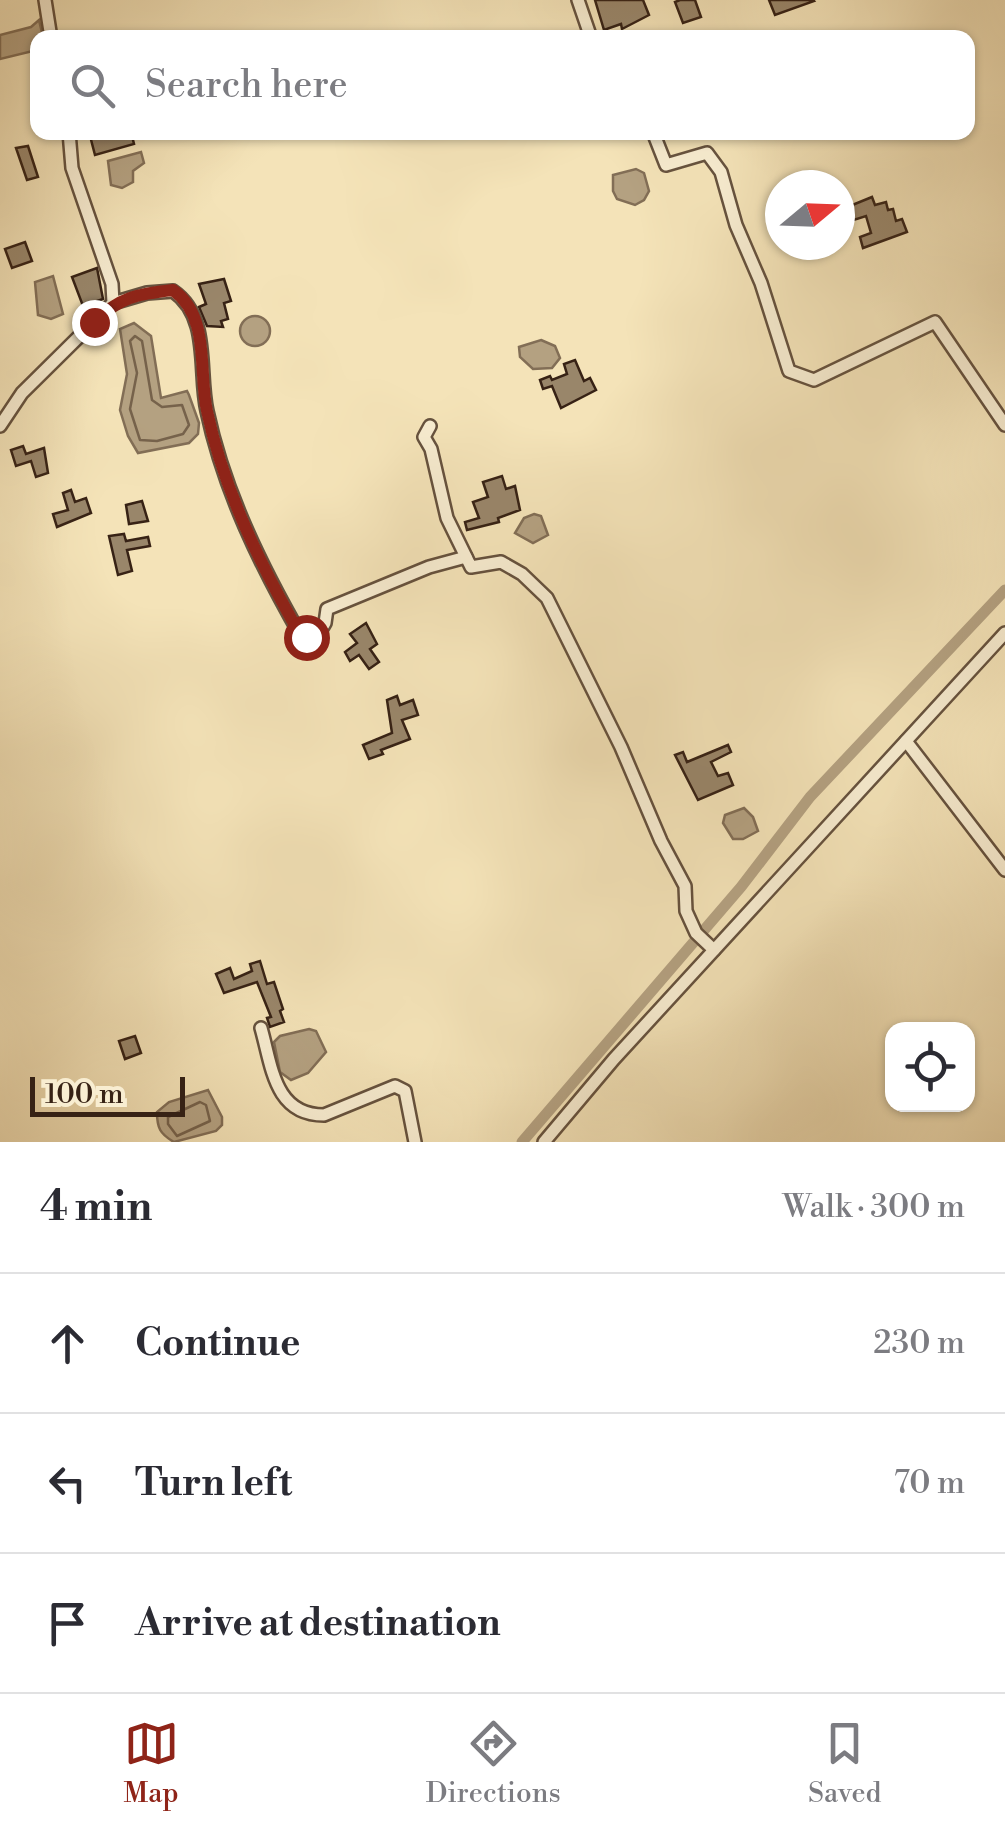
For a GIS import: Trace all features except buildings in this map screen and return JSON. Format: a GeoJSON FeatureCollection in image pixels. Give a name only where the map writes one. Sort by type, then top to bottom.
{"type":"FeatureCollection","features":[{"type":"Feature","properties":{"kind":"street"},"geometry":{"type":"LineString","coordinates":[[45,0],[50,30]]}},
{"type":"Feature","properties":{"kind":"street"},"geometry":{"type":"LineString","coordinates":[[578,0],[589,30]]}},
{"type":"Feature","properties":{"kind":"street"},"geometry":{"type":"LineString","coordinates":[[70,140],[72,168],[112,284],[113,304]]}},
{"type":"Feature","properties":{"kind":"street"},"geometry":{"type":"LineString","coordinates":[[655,140],[666,165],[707,153],[721,172],[789,371],[814,380],[935,322],[1005,425]]}},
{"type":"Feature","properties":{"kind":"street"},"geometry":{"type":"LineString","coordinates":[[0,426],[31,384],[113,304],[146,293],[173,290],[188,304],[200,338],[206,410],[248,537],[274,592],[301,636],[318,634],[325,623],[327,608],[428,566],[466,557]]}},
{"type":"Feature","properties":{"kind":"street"},"geometry":{"type":"LineString","coordinates":[[430,426],[424,437],[432,449],[447,518],[470,567],[500,562],[522,574],[547,598],[622,747],[661,841],[685,886],[686,911],[696,933],[712,949]]}},
{"type":"Feature","properties":{"kind":"street"},"geometry":{"type":"LineString","coordinates":[[544,1142],[712,949],[1005,632]]}},
{"type":"Feature","properties":{"kind":"street"},"geometry":{"type":"LineString","coordinates":[[906,741],[1000,856],[1005,870]]}},
{"type":"Feature","properties":{"kind":"street"},"geometry":{"type":"LineString","coordinates":[[261,1028],[280,1094],[293,1107],[311,1115],[324,1115],[395,1086],[404,1091],[415,1142]]}},
{"type":"Feature","properties":{"kind":"water"},"geometry":{"type":"Polygon","coordinates":[[[39,20],[41,30],[30,30],[30,52],[0,59],[0,35],[31,27],[39,20]]]}},
{"type":"Feature","properties":{"kind":"water"},"geometry":{"type":"Polygon","coordinates":[[[141,152],[144,163],[133,171],[133,182],[122,188],[111,185],[108,161],[141,152]]]}},
{"type":"Feature","properties":{"kind":"water"},"geometry":{"type":"Polygon","coordinates":[[[636,169],[644,173],[649,191],[635,205],[617,199],[613,175],[636,169]]]}},
{"type":"Feature","properties":{"kind":"water"},"geometry":{"type":"Polygon","coordinates":[[[53,276],[63,314],[51,319],[38,315],[35,282],[53,276]]]}},
{"type":"Feature","properties":{"kind":"water"},"geometry":{"type":"Polygon","coordinates":[[[255,316],[266,320],[270,331],[266,342],[255,346],[244,342],[240,331],[244,320],[255,316]]]}},
{"type":"Feature","properties":{"kind":"water"},"geometry":{"type":"Polygon","coordinates":[[[134,323],[151,336],[161,398],[187,391],[189,395],[199,423],[198,434],[189,443],[138,453],[128,436],[120,410],[127,374],[120,329],[134,323]]]}},
{"type":"Feature","properties":{"kind":"water"},"geometry":{"type":"Polygon","coordinates":[[[541,340],[555,346],[560,358],[552,368],[533,369],[520,357],[519,347],[541,340]]]}},
{"type":"Feature","properties":{"kind":"water"},"geometry":{"type":"Polygon","coordinates":[[[541,516],[548,535],[533,543],[515,533],[524,518],[541,516]]]}},
{"type":"Feature","properties":{"kind":"water"},"geometry":{"type":"Polygon","coordinates":[[[744,808],[753,817],[758,831],[743,839],[733,839],[723,823],[725,815],[744,808]]]}},
{"type":"Feature","properties":{"kind":"water"},"geometry":{"type":"Polygon","coordinates":[[[316,1031],[326,1052],[308,1073],[291,1080],[280,1072],[274,1042],[280,1036],[316,1031]]]}},
{"type":"Feature","properties":{"kind":"water"},"geometry":{"type":"Polygon","coordinates":[[[208,1090],[222,1125],[216,1131],[174,1142],[165,1136],[157,1112],[169,1102],[208,1090]]]}},
{"type":"Feature","properties":{"kind":"waterway"},"geometry":{"type":"LineString","coordinates":[[522,1142],[741,887],[810,797],[1005,590]]}},
{"type":"Feature","properties":{"kind":"route"},"geometry":{"type":"LineString","coordinates":[[94,322],[113,304],[146,293],[173,290],[184,298],[200,338],[206,410],[241,518],[274,592],[301,636],[306,637]]}}]}
